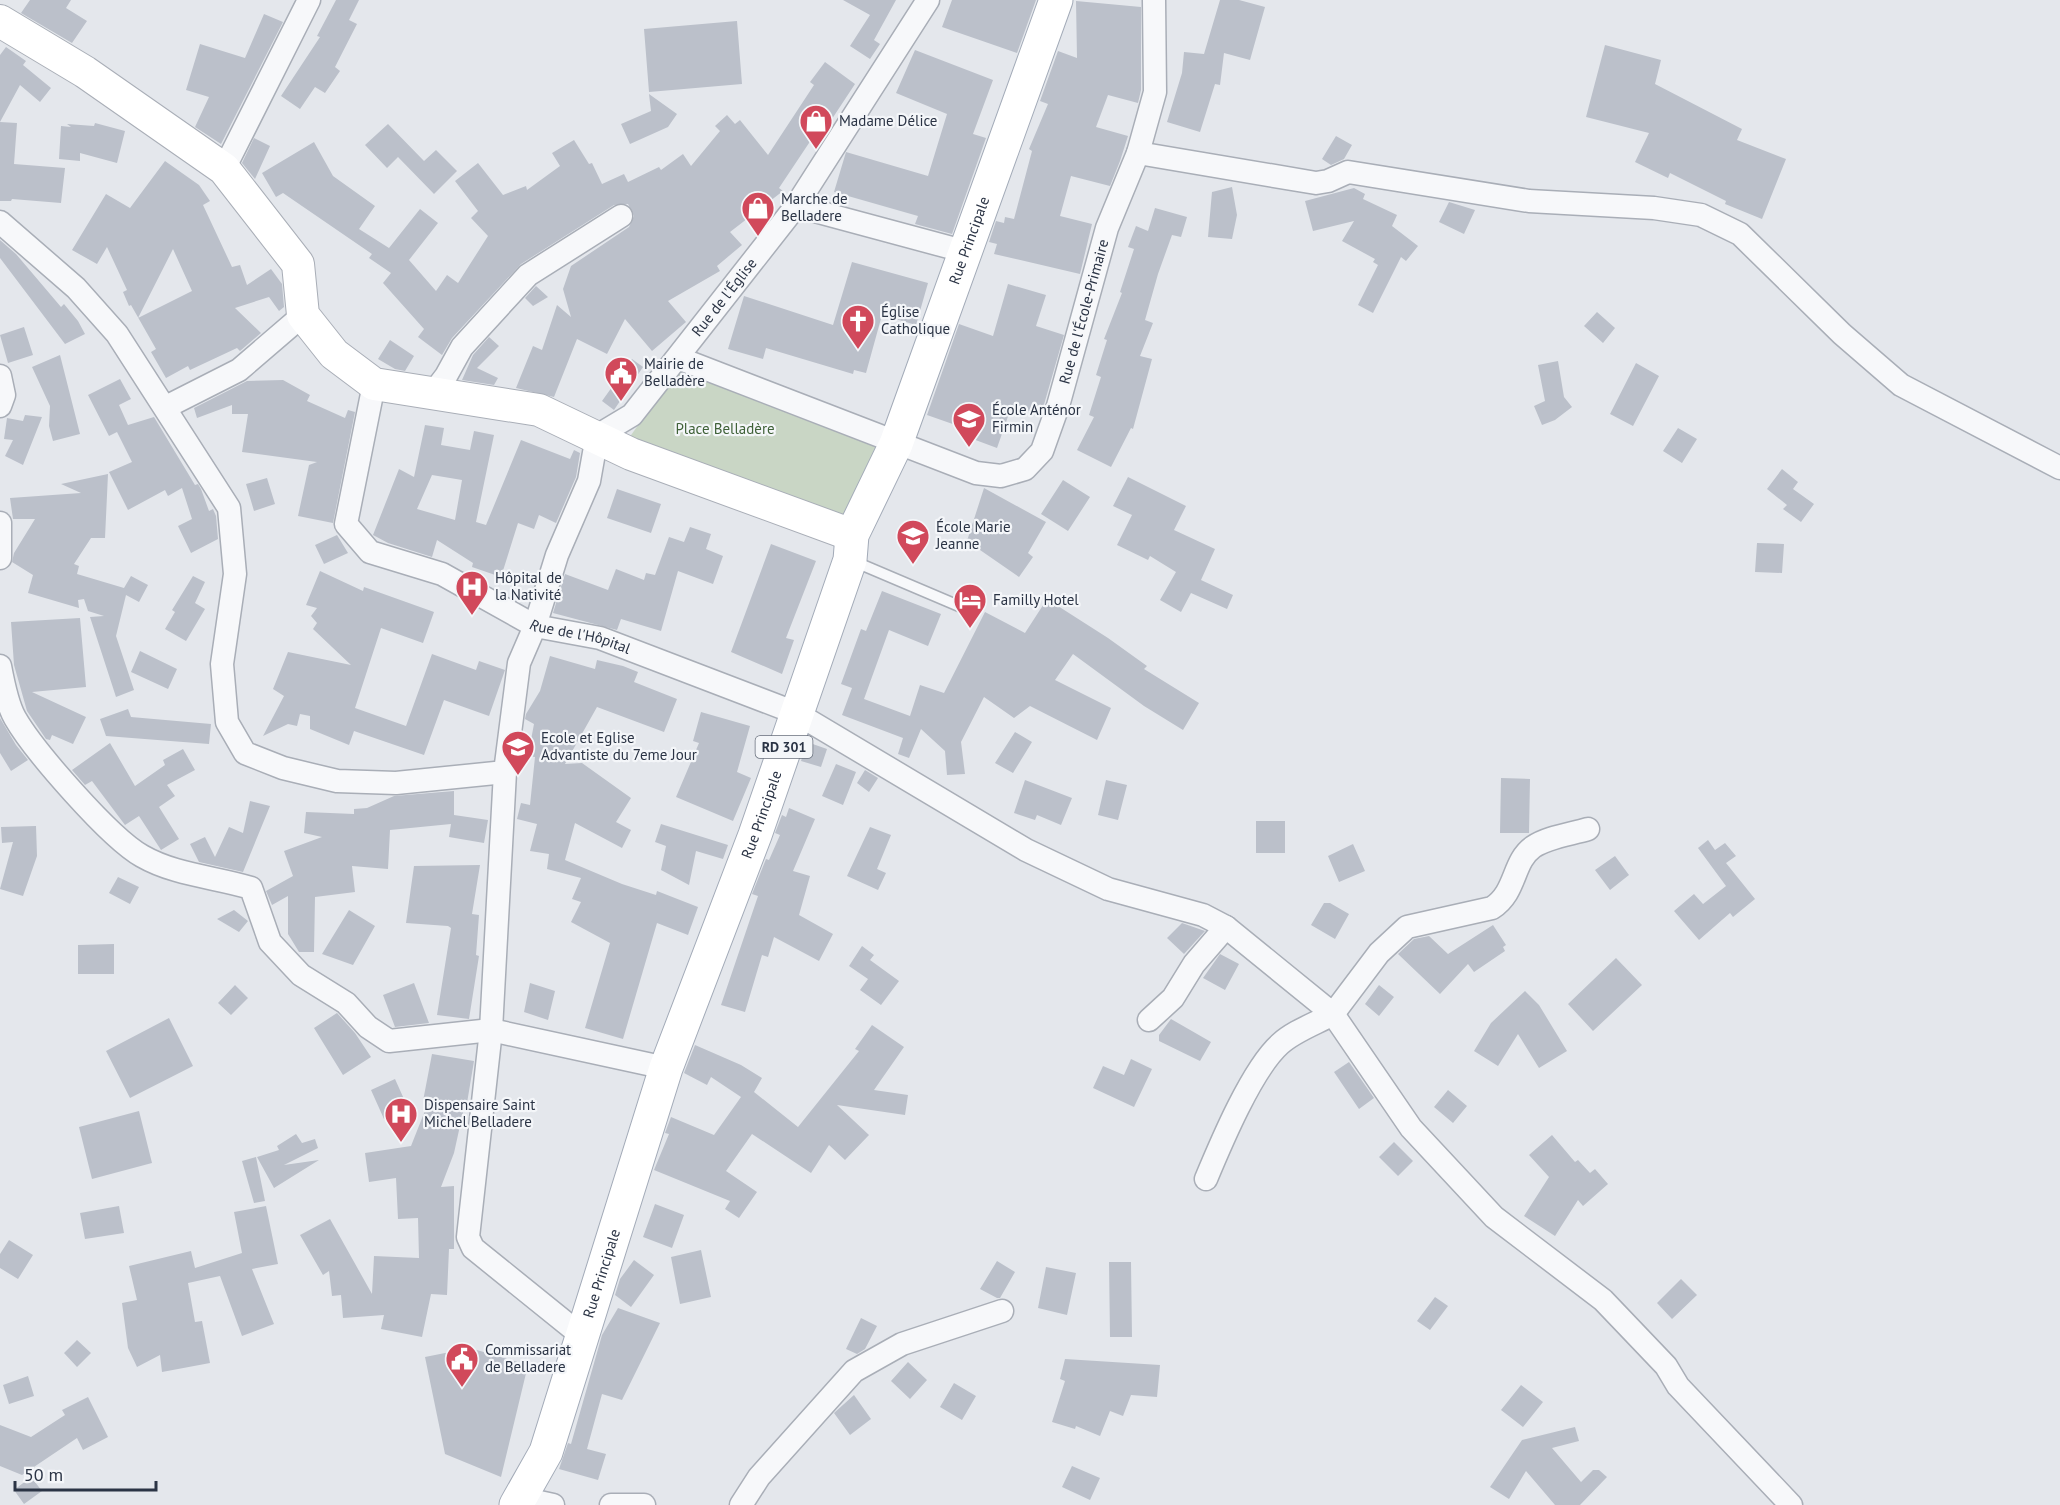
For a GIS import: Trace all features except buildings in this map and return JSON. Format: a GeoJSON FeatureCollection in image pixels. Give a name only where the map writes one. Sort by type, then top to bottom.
{"type":"FeatureCollection","features":[{"type":"Feature","properties":{"kind":"main road","name":"Rue Principale"},"geometry":{"type":"LineString","coordinates":[[518,1502],[546,1452],[666,1068],[755,835],[851,547],[896,444],[1056,0]]}},
{"type":"Feature","properties":{"kind":"street"},"geometry":{"type":"LineString","coordinates":[[224,169],[309,0]]}},
{"type":"Feature","properties":{"kind":"street","name":"Rue de l'Église"},"geometry":{"type":"LineString","coordinates":[[597,436],[632,415],[796,206],[928,0]]}},
{"type":"Feature","properties":{"kind":"street","name":"Rue de l'École-Primaire"},"geometry":{"type":"LineString","coordinates":[[678,358],[976,473],[1001,476],[1026,470],[1042,451],[1058,406],[1107,228],[1138,153],[1155,92],[1154,0]]}},
{"type":"Feature","properties":{"kind":"street"},"geometry":{"type":"LineString","coordinates":[[0,21],[85,72],[224,169],[298,264],[303,315],[334,354],[374,384],[539,410],[631,454],[851,547]]}},
{"type":"Feature","properties":{"kind":"street"},"geometry":{"type":"LineString","coordinates":[[1138,153],[1316,183],[1328,181],[1348,172],[1528,201],[1654,208],[1701,215],[1740,234],[1842,334],[1901,385],[2060,468]]}},
{"type":"Feature","properties":{"kind":"street"},"geometry":{"type":"LineString","coordinates":[[796,206],[967,252]]}},
{"type":"Feature","properties":{"kind":"street"},"geometry":{"type":"LineString","coordinates":[[433,393],[446,376],[462,347],[528,275],[621,216]]}},
{"type":"Feature","properties":{"kind":"street"},"geometry":{"type":"LineString","coordinates":[[0,222],[75,288],[117,334],[229,508],[235,574],[222,664],[227,722],[245,753],[283,768],[337,781],[396,783],[505,772]]}},
{"type":"Feature","properties":{"kind":"street"},"geometry":{"type":"LineString","coordinates":[[166,407],[239,370],[303,315]]}},
{"type":"Feature","properties":{"kind":"street"},"geometry":{"type":"LineString","coordinates":[[0,376],[4,395],[0,406]]}},
{"type":"Feature","properties":{"kind":"street","name":"Rue de l'Hôpital"},"geometry":{"type":"LineString","coordinates":[[374,384],[346,524],[370,552],[442,574],[535,626],[600,638],[796,713],[1026,850],[1108,889],[1203,915],[1226,927],[1333,1014],[1411,1128],[1494,1217],[1603,1300],[1665,1366],[1678,1386],[1791,1505]]}},
{"type":"Feature","properties":{"kind":"street"},"geometry":{"type":"LineString","coordinates":[[582,1336],[473,1248],[468,1237],[491,1030],[505,772],[519,663],[535,626],[557,555],[589,481],[597,436]]}},
{"type":"Feature","properties":{"kind":"street"},"geometry":{"type":"LineString","coordinates":[[0,523],[0,558]]}},
{"type":"Feature","properties":{"kind":"street"},"geometry":{"type":"LineString","coordinates":[[0,666],[15,717],[67,785],[111,829],[140,855],[175,870],[218,878],[251,888],[270,942],[301,975],[346,1003],[368,1027],[389,1041],[491,1030],[666,1068]]}},
{"type":"Feature","properties":{"kind":"street"},"geometry":{"type":"LineString","coordinates":[[1206,1179],[1229,1125],[1264,1064],[1281,1043],[1333,1014],[1379,952],[1407,927],[1492,909],[1501,903],[1513,884],[1521,858],[1534,846],[1588,830]]}},
{"type":"Feature","properties":{"kind":"street"},"geometry":{"type":"LineString","coordinates":[[1149,1020],[1173,998],[1194,964],[1226,927]]}},
{"type":"Feature","properties":{"kind":"street"},"geometry":{"type":"LineString","coordinates":[[741,1505],[759,1477],[854,1371],[902,1344],[1002,1311]]}},
{"type":"Feature","properties":{"kind":"street"},"geometry":{"type":"LineString","coordinates":[[518,1502],[553,1505]]}},
{"type":"Feature","properties":{"kind":"street"},"geometry":{"type":"LineString","coordinates":[[611,1505],[644,1505]]}},
{"type":"Feature","properties":{"kind":"lane"},"geometry":{"type":"LineString","coordinates":[[851,547],[966,609]]}},
{"type":"Feature","properties":{"kind":"green space","name":"Place Belladère"},"geometry":{"type":"Polygon","coordinates":[[[688,355],[885,426],[851,522],[624,445],[688,355]]]}},
{"type":"Feature","properties":{"kind":"place","name":"Madame Délice"},"geometry":{"type":"Point","coordinates":[816,150]}},
{"type":"Feature","properties":{"kind":"place","name":"Marche de Belladere"},"geometry":{"type":"Point","coordinates":[758,237]}},
{"type":"Feature","properties":{"kind":"place","name":"Église Catholique"},"geometry":{"type":"Point","coordinates":[858,350]}},
{"type":"Feature","properties":{"kind":"place","name":"Mairie de Belladère"},"geometry":{"type":"Point","coordinates":[621,402]}},
{"type":"Feature","properties":{"kind":"place","name":"École Anténor Firmin"},"geometry":{"type":"Point","coordinates":[969,448]}},
{"type":"Feature","properties":{"kind":"place","name":"École Marie Jeanne"},"geometry":{"type":"Point","coordinates":[913,565]}},
{"type":"Feature","properties":{"kind":"place","name":"Hôpital de la Nativité"},"geometry":{"type":"Point","coordinates":[472,616]}},
{"type":"Feature","properties":{"kind":"place","name":"Familly Hotel"},"geometry":{"type":"Point","coordinates":[970,629]}},
{"type":"Feature","properties":{"kind":"place","name":"Ecole et Eglise Advantiste du 7eme Jour"},"geometry":{"type":"Point","coordinates":[518,776]}},
{"type":"Feature","properties":{"kind":"place","name":"Dispensaire Saint Michel Belladere"},"geometry":{"type":"Point","coordinates":[401,1143]}},
{"type":"Feature","properties":{"kind":"place","name":"Commissariat de Belladere"},"geometry":{"type":"Point","coordinates":[462,1388]}}]}
